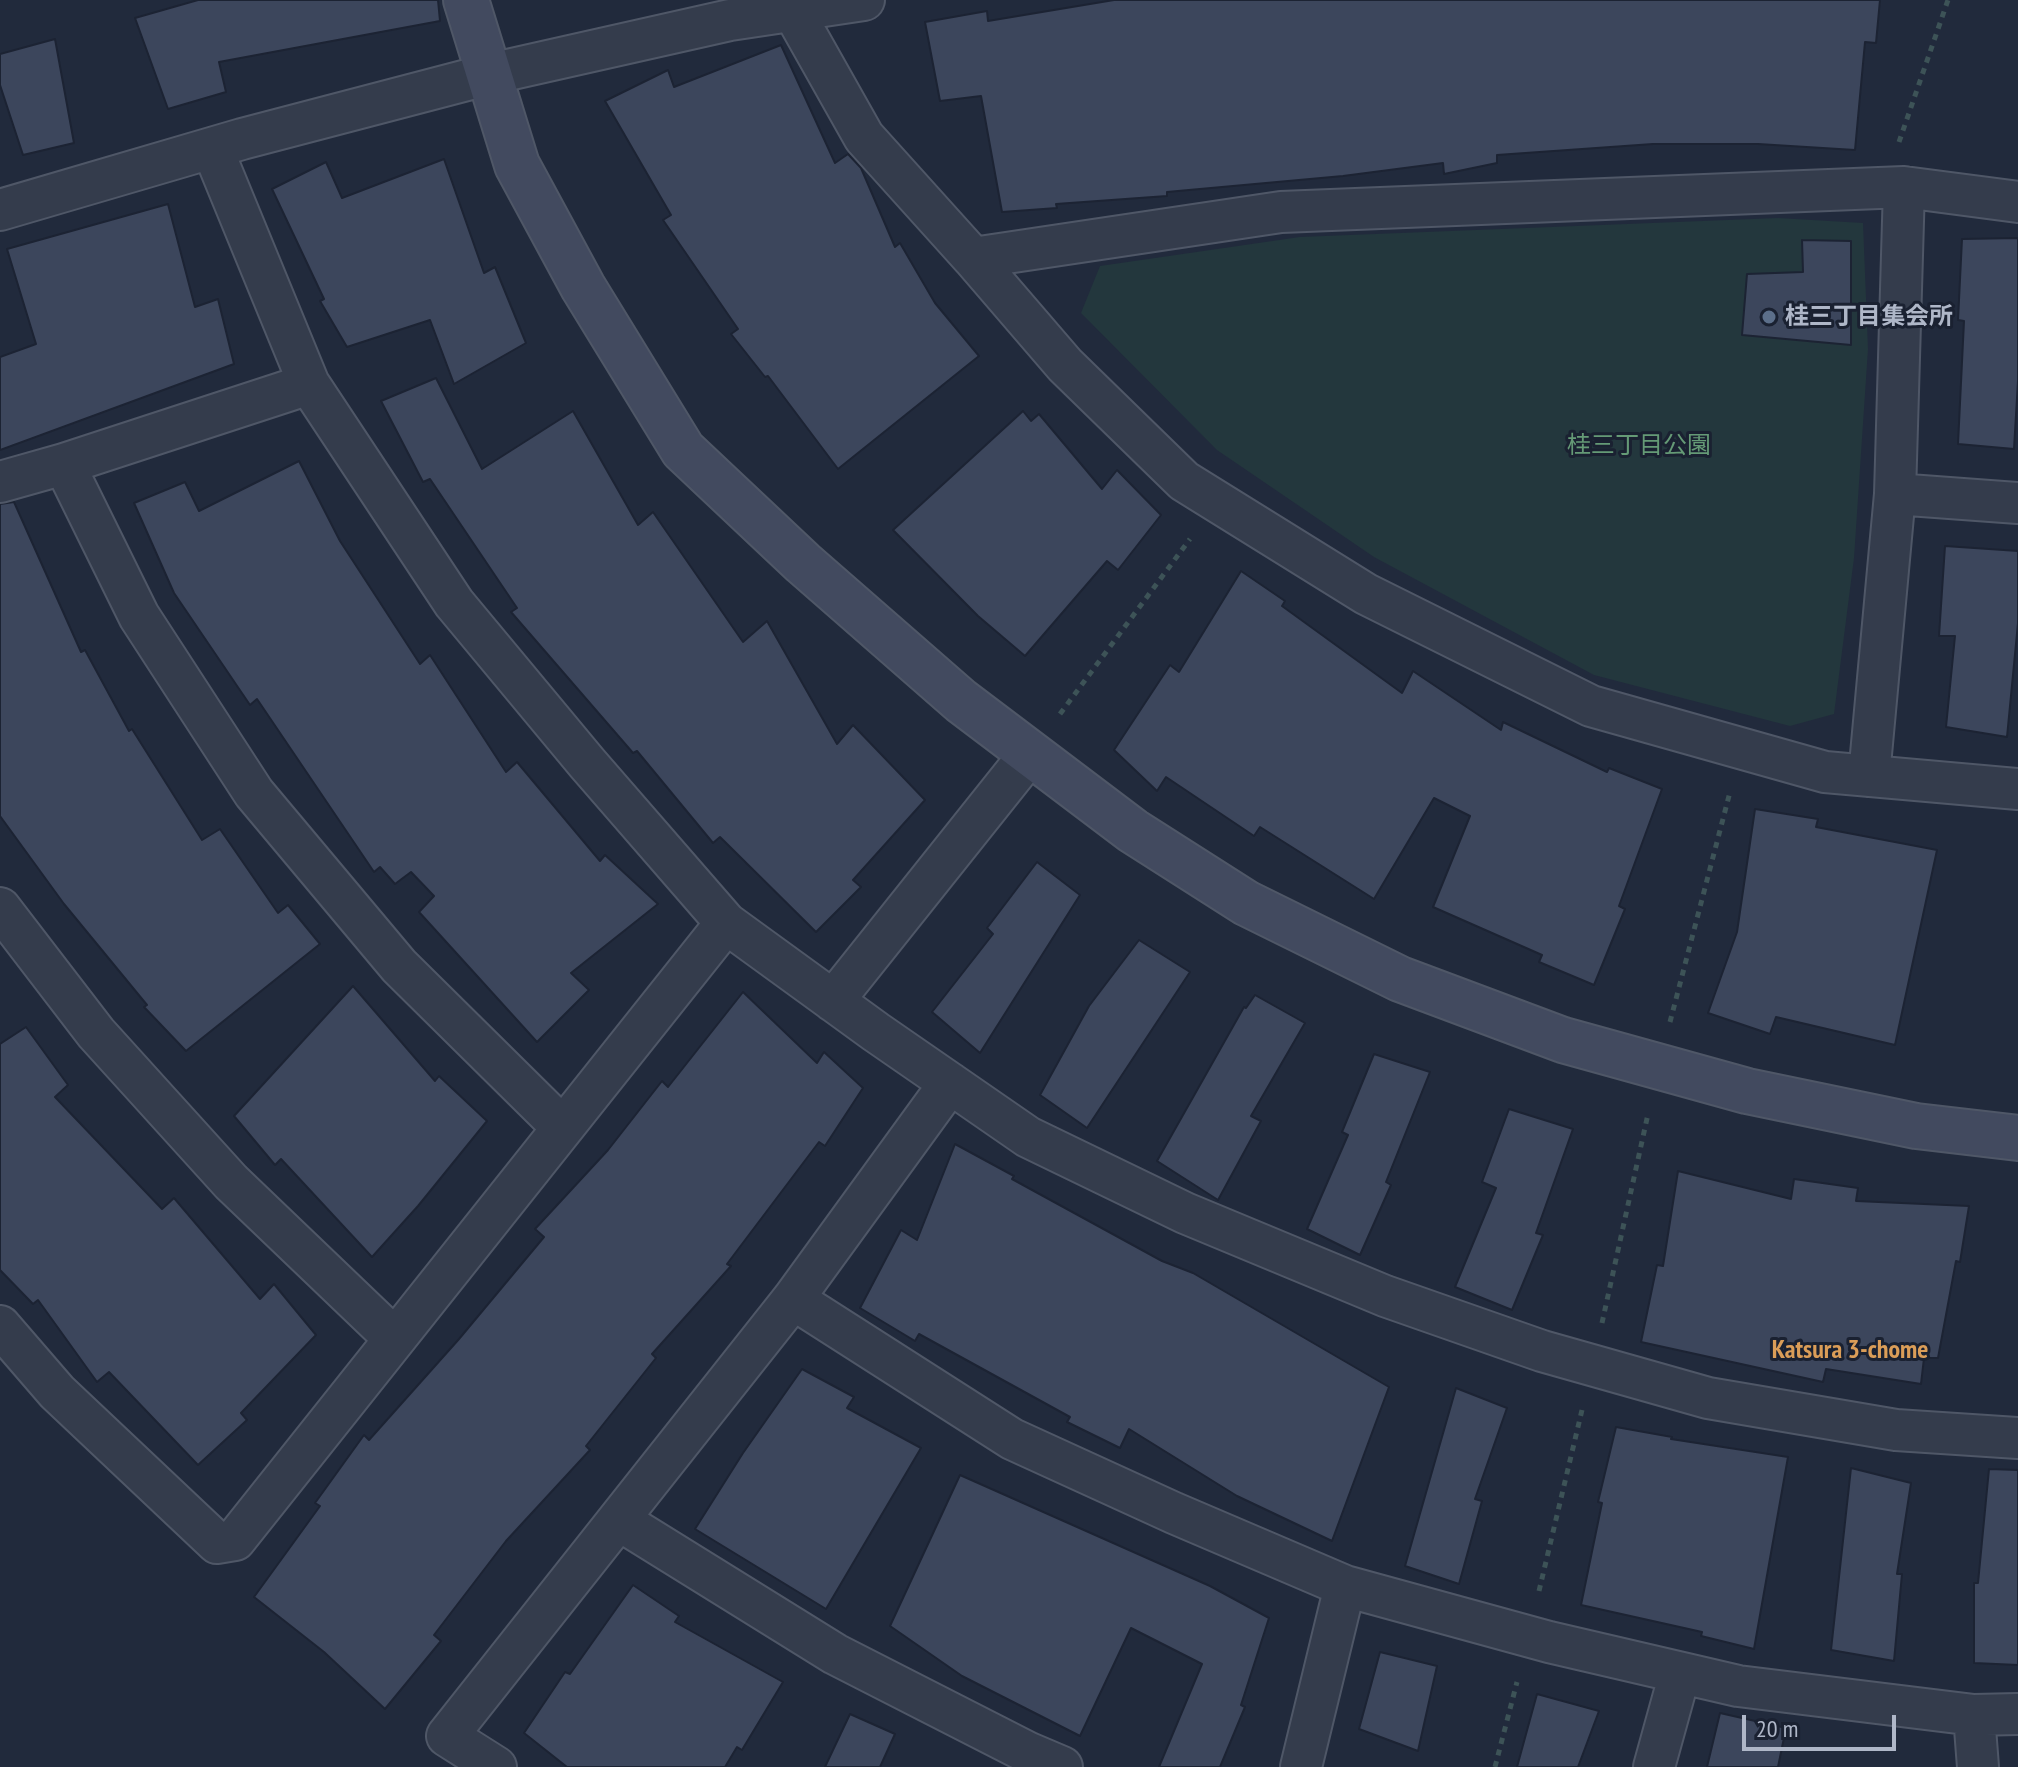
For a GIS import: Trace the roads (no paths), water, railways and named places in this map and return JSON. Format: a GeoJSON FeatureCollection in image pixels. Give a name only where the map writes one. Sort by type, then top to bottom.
{"type":"FeatureCollection","features":[{"type":"Feature","properties":{"kind":"street"},"geometry":{"type":"LineString","coordinates":[[466,0],[517,165],[583,287],[683,450],[961,701],[1133,831],[1246,903],[1400,979],[1563,1040],[1747,1091],[1916,1126],[2018,1138]]}},
{"type":"Feature","properties":{"kind":"street"},"geometry":{"type":"LineString","coordinates":[[0,210],[212,148],[490,74],[730,20],[864,0]]}},
{"type":"Feature","properties":{"kind":"street"},"geometry":{"type":"LineString","coordinates":[[793,11],[864,137],[1065,365],[1184,481],[1217,502],[1366,594],[1591,706],[1825,772],[2018,789]]}},
{"type":"Feature","properties":{"kind":"street"},"geometry":{"type":"LineString","coordinates":[[212,148],[309,384],[454,603],[726,923],[833,1001],[1028,1137],[1185,1213],[1385,1296],[1542,1351],[1708,1398],[1896,1430],[2018,1438]]}},
{"type":"Feature","properties":{"kind":"street"},"geometry":{"type":"LineString","coordinates":[[973,258],[1281,212],[1904,187],[2018,202]]}},
{"type":"Feature","properties":{"kind":"street"},"geometry":{"type":"LineString","coordinates":[[1869,776],[1895,494],[1904,187]]}},
{"type":"Feature","properties":{"kind":"street"},"geometry":{"type":"LineString","coordinates":[[0,482],[309,384]]}},
{"type":"Feature","properties":{"kind":"street"},"geometry":{"type":"LineString","coordinates":[[64,464],[139,616],[254,793],[399,966],[562,1127]]}},
{"type":"Feature","properties":{"kind":"street"},"geometry":{"type":"LineString","coordinates":[[1895,494],[2018,503]]}},
{"type":"Feature","properties":{"kind":"street"},"geometry":{"type":"LineString","coordinates":[[833,1001],[1030,754]]}},
{"type":"Feature","properties":{"kind":"street"},"geometry":{"type":"LineString","coordinates":[[0,908],[96,1033],[231,1182],[395,1339]]}},
{"type":"Feature","properties":{"kind":"street"},"geometry":{"type":"LineString","coordinates":[[0,1326],[57,1392],[217,1543],[235,1540],[726,923]]}},
{"type":"Feature","properties":{"kind":"street"},"geometry":{"type":"LineString","coordinates":[[496,1767],[447,1736],[793,1299],[950,1083]]}},
{"type":"Feature","properties":{"kind":"street"},"geometry":{"type":"LineString","coordinates":[[793,1299],[1012,1439],[1345,1586],[1529,1637],[1738,1686],[1974,1715],[2018,1714]]}},
{"type":"Feature","properties":{"kind":"street"},"geometry":{"type":"LineString","coordinates":[[619,1520],[835,1654],[1062,1767]]}},
{"type":"Feature","properties":{"kind":"street"},"geometry":{"type":"LineString","coordinates":[[1301,1767],[1345,1586]]}},
{"type":"Feature","properties":{"kind":"street"},"geometry":{"type":"LineString","coordinates":[[1654,1767],[1680,1673]]}},
{"type":"Feature","properties":{"kind":"street"},"geometry":{"type":"LineString","coordinates":[[1974,1715],[1978,1767]]}},
{"type":"Feature","properties":{"kind":"place","name":"桂三丁目集会所"},"geometry":{"type":"Point","coordinates":[1769,317]}},
{"type":"Feature","properties":{"kind":"district","name":"Katsura 3-chome"},"geometry":{"type":"Point","coordinates":[1850,1351]}},
{"type":"Feature","properties":{"kind":"park label","name":"桂三丁目公園"},"geometry":{"type":"Point","coordinates":[1639,446]}}]}
